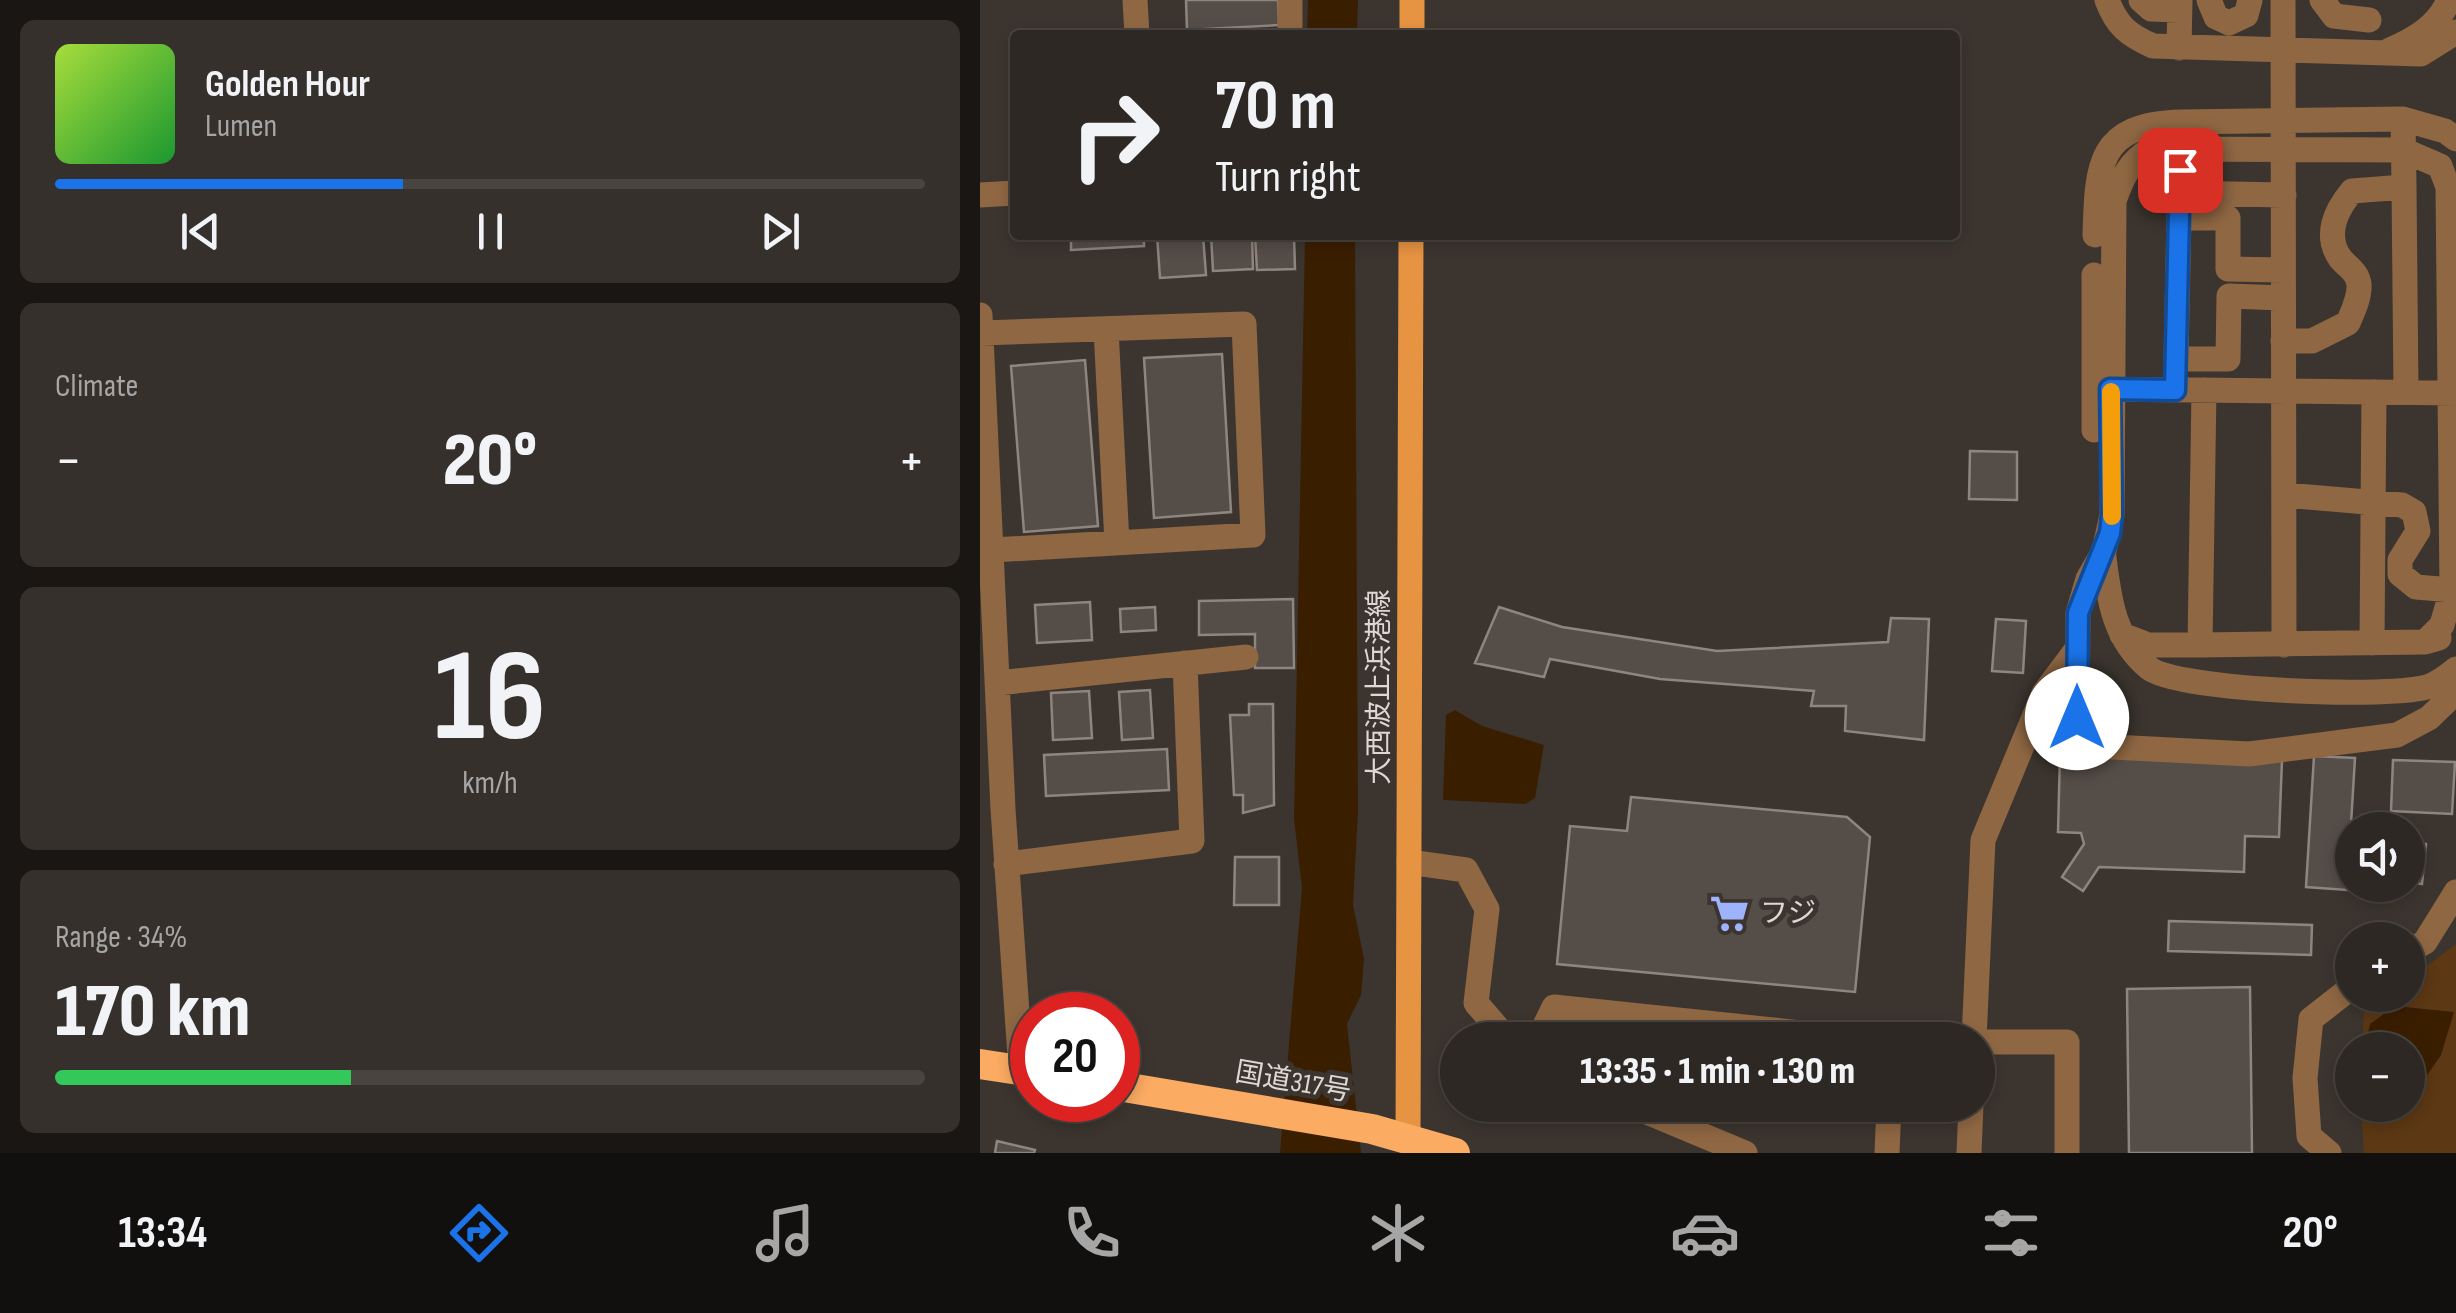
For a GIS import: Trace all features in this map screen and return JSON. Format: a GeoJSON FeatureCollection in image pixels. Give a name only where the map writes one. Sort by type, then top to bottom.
{"type":"FeatureCollection","features":[{"type":"Feature","properties":{"kind":"highway"},"geometry":{"type":"LineString","coordinates":[[980,1064],[1010,1068]]}},
{"type":"Feature","properties":{"kind":"highway","name":"国道317号"},"geometry":{"type":"LineString","coordinates":[[1140,1089],[1372,1129],[1407,1146],[1455,1153]]}},
{"type":"Feature","properties":{"kind":"main road"},"geometry":{"type":"LineString","coordinates":[[1412,0],[1412,30]]}},
{"type":"Feature","properties":{"kind":"main road","name":"大西波止浜港線"},"geometry":{"type":"LineString","coordinates":[[1407,1146],[1411,240]]}},
{"type":"Feature","properties":{"kind":"street"},"geometry":{"type":"LineString","coordinates":[[1135,0],[1137,30]]}},
{"type":"Feature","properties":{"kind":"street"},"geometry":{"type":"LineString","coordinates":[[1290,0],[1290,30]]}},
{"type":"Feature","properties":{"kind":"street"},"geometry":{"type":"LineString","coordinates":[[2107,0],[2115,22],[2131,37],[2153,46],[2421,54],[2456,32]]}},
{"type":"Feature","properties":{"kind":"street"},"geometry":{"type":"LineString","coordinates":[[2141,0],[2150,9],[2180,5],[2178,48]]}},
{"type":"Feature","properties":{"kind":"street"},"geometry":{"type":"LineString","coordinates":[[2210,0],[2216,17],[2229,22],[2246,15],[2250,0]]}},
{"type":"Feature","properties":{"kind":"street"},"geometry":{"type":"LineString","coordinates":[[2283,0],[2284,645]]}},
{"type":"Feature","properties":{"kind":"street"},"geometry":{"type":"LineString","coordinates":[[2322,0],[2334,16],[2370,10],[2377,52]]}},
{"type":"Feature","properties":{"kind":"street"},"geometry":{"type":"LineString","coordinates":[[2377,52],[2426,30],[2443,14],[2449,0]]}},
{"type":"Feature","properties":{"kind":"street"},"geometry":{"type":"LineString","coordinates":[[2403,119],[2406,392]]}},
{"type":"Feature","properties":{"kind":"street"},"geometry":{"type":"LineString","coordinates":[[2181,134],[2283,122],[2403,119],[2445,130],[2456,139]]}},
{"type":"Feature","properties":{"kind":"street"},"geometry":{"type":"LineString","coordinates":[[2425,642],[2442,625],[2452,590],[2448,187],[2440,166],[2403,150],[2284,150],[2133,127],[2105,155],[2096,184],[2102,389],[2097,508],[2110,612],[2122,635],[2150,668],[2190,684],[2400,690],[2429,687],[2456,669]]}},
{"type":"Feature","properties":{"kind":"street"},"geometry":{"type":"LineString","coordinates":[[2175,390],[2181,134]]}},
{"type":"Feature","properties":{"kind":"street"},"geometry":{"type":"LineString","coordinates":[[2284,341],[2312,341],[2332,335],[2348,323],[2359,286],[2332,243],[2340,204],[2352,192],[2404,187]]}},
{"type":"Feature","properties":{"kind":"street"},"geometry":{"type":"LineString","coordinates":[[980,195],[1010,192]]}},
{"type":"Feature","properties":{"kind":"street"},"geometry":{"type":"LineString","coordinates":[[2180,206],[2284,195]]}},
{"type":"Feature","properties":{"kind":"street"},"geometry":{"type":"LineString","coordinates":[[2180,206],[2228,218],[2228,270],[2284,270]]}},
{"type":"Feature","properties":{"kind":"street"},"geometry":{"type":"LineString","coordinates":[[2176,359],[2228,360],[2229,296],[2283,298]]}},
{"type":"Feature","properties":{"kind":"street"},"geometry":{"type":"LineString","coordinates":[[980,315],[997,683],[991,809],[1006,864],[1019,992]]}},
{"type":"Feature","properties":{"kind":"street"},"geometry":{"type":"LineString","coordinates":[[981,334],[1244,324],[1252,535],[993,550]]}},
{"type":"Feature","properties":{"kind":"street"},"geometry":{"type":"LineString","coordinates":[[1106,329],[1117,543]]}},
{"type":"Feature","properties":{"kind":"street"},"geometry":{"type":"LineString","coordinates":[[2102,389],[2453,393]]}},
{"type":"Feature","properties":{"kind":"street"},"geometry":{"type":"LineString","coordinates":[[2200,646],[2204,390]]}},
{"type":"Feature","properties":{"kind":"street"},"geometry":{"type":"LineString","coordinates":[[2372,644],[2374,392]]}},
{"type":"Feature","properties":{"kind":"street"},"geometry":{"type":"LineString","coordinates":[[2284,495],[2402,505],[2418,519],[2414,542],[2400,560],[2400,574],[2406,582],[2430,590],[2452,590]]}},
{"type":"Feature","properties":{"kind":"street"},"geometry":{"type":"LineString","coordinates":[[2104,551],[2088,579],[2078,613],[2077,718],[2090,737],[2112,748],[2249,754],[2397,735],[2429,718],[2456,692]]}},
{"type":"Feature","properties":{"kind":"street"},"geometry":{"type":"LineString","coordinates":[[2122,635],[2148,645],[2372,644],[2425,642],[2456,628]]}},
{"type":"Feature","properties":{"kind":"street"},"geometry":{"type":"LineString","coordinates":[[1977,1022],[1983,840],[2044,693],[2077,650]]}},
{"type":"Feature","properties":{"kind":"street"},"geometry":{"type":"LineString","coordinates":[[997,683],[1246,658]]}},
{"type":"Feature","properties":{"kind":"street"},"geometry":{"type":"LineString","coordinates":[[1006,864],[1192,841],[1185,663]]}},
{"type":"Feature","properties":{"kind":"street"},"geometry":{"type":"LineString","coordinates":[[1409,862],[1466,870],[1488,908],[1476,1003],[1492,1022]]}},
{"type":"Feature","properties":{"kind":"street"},"geometry":{"type":"LineString","coordinates":[[2425,942],[2456,892]]}},
{"type":"Feature","properties":{"kind":"street"},"geometry":{"type":"LineString","coordinates":[[2329,1153],[2309,1136],[2305,1078],[2311,1019],[2335,1000]]}},
{"type":"Feature","properties":{"kind":"street"},"geometry":{"type":"LineString","coordinates":[[1547,1022],[1554,1007],[1697,1022]]}},
{"type":"Feature","properties":{"kind":"street"},"geometry":{"type":"LineString","coordinates":[[1995,1041],[2067,1042],[2067,1153]]}},
{"type":"Feature","properties":{"kind":"street"},"geometry":{"type":"LineString","coordinates":[[1671,1122],[1745,1153]]}},
{"type":"Feature","properties":{"kind":"street"},"geometry":{"type":"LineString","coordinates":[[1887,1153],[1888,1122]]}},
{"type":"Feature","properties":{"kind":"street"},"geometry":{"type":"LineString","coordinates":[[1970,1153],[1971,1122]]}},
{"type":"Feature","properties":{"kind":"shaded area"},"geometry":{"type":"Polygon","coordinates":[[[1308,0],[1358,0],[1357,30],[1307,30],[1308,0]]]}},
{"type":"Feature","properties":{"kind":"shaded area"},"geometry":{"type":"Polygon","coordinates":[[[1305,240],[1355,240],[1358,811],[1353,905],[1364,959],[1361,995],[1347,1024],[1361,1153],[1280,1153],[1302,888],[1294,819],[1305,240]]]}},
{"type":"Feature","properties":{"kind":"shaded area"},"geometry":{"type":"Polygon","coordinates":[[[1455,710],[1482,726],[1544,745],[1535,798],[1525,804],[1443,800],[1446,715],[1455,710]]]}},
{"type":"Feature","properties":{"kind":"shaded area"},"geometry":{"type":"Polygon","coordinates":[[[2456,944],[2456,1153],[2364,1153],[2362,1122],[2425,1122],[2425,1032],[2363,1032],[2365,1012],[2425,1012],[2425,967],[2456,944]]]}},
{"type":"Feature","properties":{"kind":"shaded area"},"geometry":{"type":"Polygon","coordinates":[[[2387,1012],[2454,1012],[2441,1055],[2425,1078],[2425,1032],[2368,1032],[2370,1024],[2387,1012]]]}},
{"type":"Feature","properties":{"kind":"building"},"geometry":{"type":"Polygon","coordinates":[[[1186,0],[1278,0],[1279,25],[1187,30],[1186,0]]]}},
{"type":"Feature","properties":{"kind":"building"},"geometry":{"type":"Polygon","coordinates":[[[1071,240],[1144,240],[1144,246],[1071,250],[1071,240]]]}},
{"type":"Feature","properties":{"kind":"building"},"geometry":{"type":"Polygon","coordinates":[[[1157,240],[1203,240],[1206,275],[1160,278],[1157,240]]]}},
{"type":"Feature","properties":{"kind":"building"},"geometry":{"type":"Polygon","coordinates":[[[1211,240],[1252,240],[1253,269],[1213,271],[1211,240]]]}},
{"type":"Feature","properties":{"kind":"building"},"geometry":{"type":"Polygon","coordinates":[[[1255,240],[1294,240],[1295,269],[1257,270],[1255,240]]]}},
{"type":"Feature","properties":{"kind":"building"},"geometry":{"type":"Polygon","coordinates":[[[1222,354],[1231,512],[1154,518],[1144,358],[1222,354]]]}},
{"type":"Feature","properties":{"kind":"building"},"geometry":{"type":"Polygon","coordinates":[[[1085,360],[1098,526],[1024,532],[1011,366],[1085,360]]]}},
{"type":"Feature","properties":{"kind":"building"},"geometry":{"type":"Polygon","coordinates":[[[1970,451],[2017,452],[2017,500],[1969,499],[1970,451]]]}},
{"type":"Feature","properties":{"kind":"building"},"geometry":{"type":"Polygon","coordinates":[[[1293,599],[1294,668],[1255,668],[1255,634],[1199,635],[1199,601],[1293,599]]]}},
{"type":"Feature","properties":{"kind":"building"},"geometry":{"type":"Polygon","coordinates":[[[1090,602],[1092,640],[1037,643],[1035,605],[1090,602]]]}},
{"type":"Feature","properties":{"kind":"building"},"geometry":{"type":"Polygon","coordinates":[[[1155,607],[1156,630],[1121,632],[1120,609],[1155,607]]]}},
{"type":"Feature","properties":{"kind":"building"},"geometry":{"type":"Polygon","coordinates":[[[1499,607],[1562,627],[1717,651],[1888,642],[1891,618],[1929,619],[1924,740],[1845,731],[1846,706],[1811,706],[1814,691],[1660,679],[1550,659],[1544,677],[1475,663],[1499,607]]]}},
{"type":"Feature","properties":{"kind":"building"},"geometry":{"type":"Polygon","coordinates":[[[1996,619],[2026,621],[2023,673],[1992,671],[1996,619]]]}},
{"type":"Feature","properties":{"kind":"building"},"geometry":{"type":"Polygon","coordinates":[[[1150,690],[1153,738],[1122,740],[1119,692],[1150,690]]]}},
{"type":"Feature","properties":{"kind":"building"},"geometry":{"type":"Polygon","coordinates":[[[1089,691],[1092,738],[1053,740],[1051,693],[1089,691]]]}},
{"type":"Feature","properties":{"kind":"building"},"geometry":{"type":"Polygon","coordinates":[[[1249,704],[1273,704],[1274,805],[1243,813],[1243,795],[1234,795],[1230,715],[1249,715],[1249,704]]]}},
{"type":"Feature","properties":{"kind":"building"},"geometry":{"type":"Polygon","coordinates":[[[1167,749],[1169,790],[1046,796],[1044,755],[1167,749]]]}},
{"type":"Feature","properties":{"kind":"building"},"geometry":{"type":"Polygon","coordinates":[[[2060,754],[2282,760],[2279,837],[2245,836],[2244,872],[2099,867],[2083,891],[2062,877],[2084,844],[2081,833],[2058,832],[2060,754]]]}},
{"type":"Feature","properties":{"kind":"building"},"geometry":{"type":"Polygon","coordinates":[[[2314,756],[2355,758],[2352,812],[2335,812],[2335,889],[2306,887],[2314,756]]]}},
{"type":"Feature","properties":{"kind":"building"},"geometry":{"type":"Polygon","coordinates":[[[2393,760],[2455,762],[2452,814],[2391,811],[2393,760]]]}},
{"type":"Feature","properties":{"kind":"building"},"geometry":{"type":"Polygon","coordinates":[[[1631,797],[1847,817],[1870,837],[1855,992],[1557,964],[1570,826],[1627,831],[1631,797]]]}},
{"type":"Feature","properties":{"kind":"building"},"geometry":{"type":"Polygon","coordinates":[[[1235,857],[1279,857],[1279,905],[1234,905],[1235,857]]]}},
{"type":"Feature","properties":{"kind":"building"},"geometry":{"type":"Polygon","coordinates":[[[2169,921],[2312,925],[2311,955],[2168,951],[2169,921]]]}},
{"type":"Feature","properties":{"kind":"building"},"geometry":{"type":"Polygon","coordinates":[[[2250,987],[2252,1153],[2129,1153],[2127,989],[2250,987]]]}},
{"type":"Feature","properties":{"kind":"building"},"geometry":{"type":"Polygon","coordinates":[[[997,1141],[1035,1150],[995,1153],[997,1141]]]}},
{"type":"Feature","properties":{"kind":"slow traffic"},"geometry":{"type":"LineString","coordinates":[[2111,392],[2112,516]]}},
{"type":"Feature","properties":{"kind":"place","name":"フジ"},"geometry":{"type":"Point","coordinates":[1730,913]}},
{"type":"Feature","properties":{"kind":"route"},"geometry":{"type":"LineString","coordinates":[[2077,718],[2078,613],[2088,579],[2104,551],[2112,515],[2110,389],[2175,390],[2180,170]]}}]}
